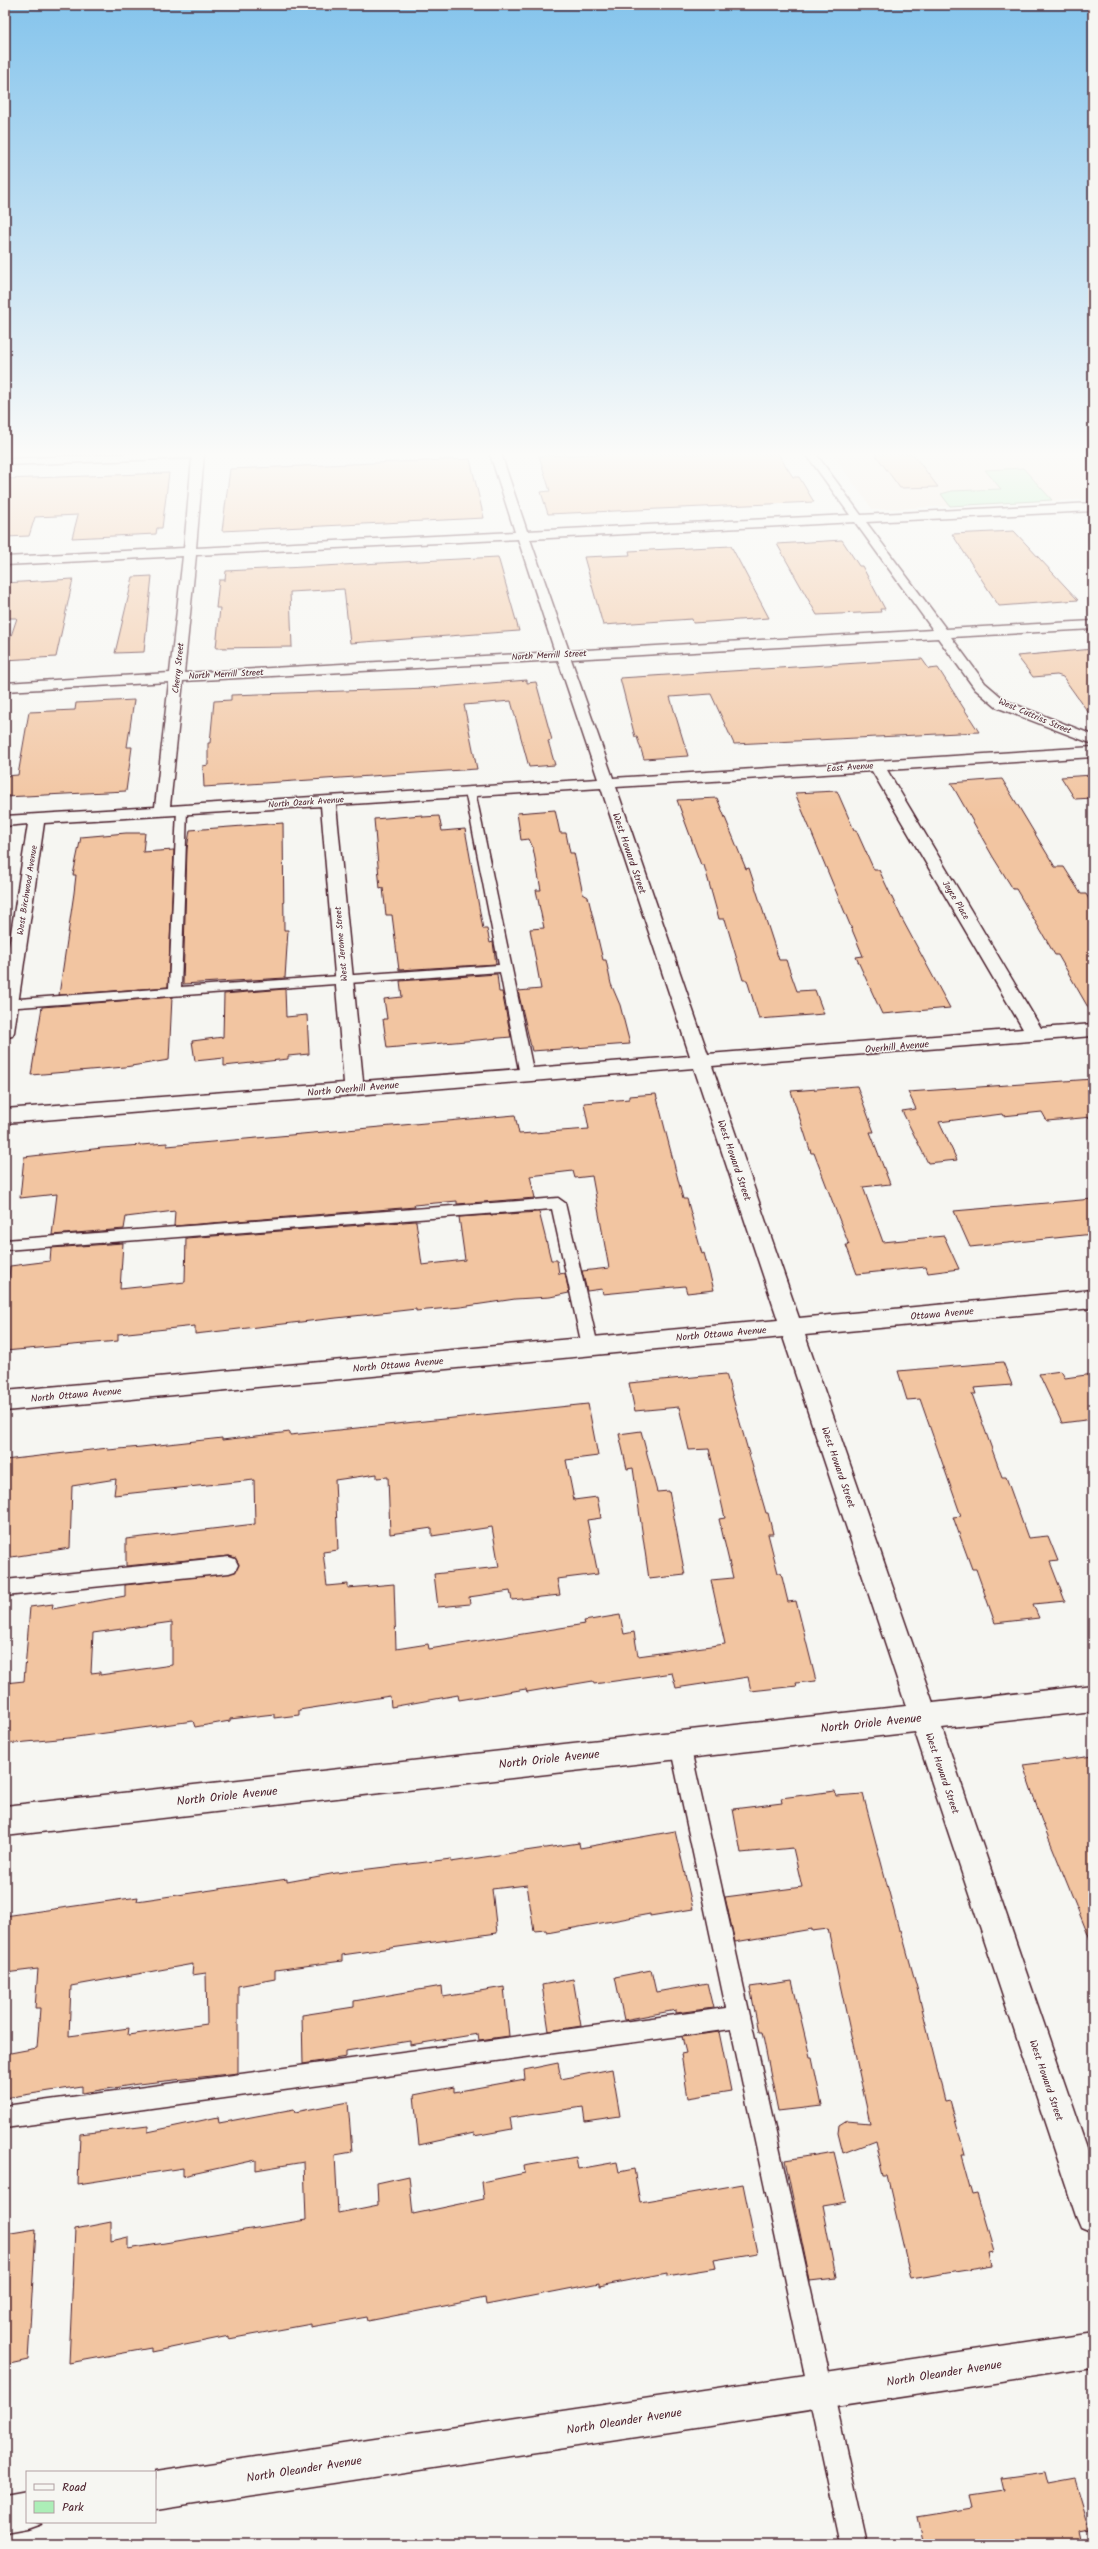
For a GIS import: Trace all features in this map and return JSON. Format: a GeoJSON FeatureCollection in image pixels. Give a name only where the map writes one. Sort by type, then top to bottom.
{"type":"FeatureCollection","features":[{"type":"Feature","properties":{"kind":"street","name":"Cherry Street"},"geometry":{"type":"LineString","coordinates":[[162,811],[188,573]]}},
{"type":"Feature","properties":{"kind":"street","name":"West Howard Street"},"geometry":{"type":"LineString","coordinates":[[536,573],[1093,2216]]}},
{"type":"Feature","properties":{"kind":"street","name":"West Cuttriss Street"},"geometry":{"type":"LineString","coordinates":[[899,573],[988,695],[1013,709],[1093,740]]}},
{"type":"Feature","properties":{"kind":"street","name":"North Merrill Street"},"geometry":{"type":"LineString","coordinates":[[5,687],[1093,625]]}},
{"type":"Feature","properties":{"kind":"street","name":"East Avenue"},"geometry":{"type":"LineString","coordinates":[[607,783],[1093,752]]}},
{"type":"Feature","properties":{"kind":"street","name":"Joyce Place"},"geometry":{"type":"LineString","coordinates":[[877,766],[1035,1034]]}},
{"type":"Feature","properties":{"kind":"street","name":"North Ozark Avenue"},"geometry":{"type":"LineString","coordinates":[[5,821],[607,783]]}},
{"type":"Feature","properties":{"kind":"street","name":"West Jerome Street"},"geometry":{"type":"LineString","coordinates":[[328,800],[354,1088]]}},
{"type":"Feature","properties":{"kind":"street","name":"West Birchwood Avenue"},"geometry":{"type":"LineString","coordinates":[[5,1032],[7,1004],[38,819]]}},
{"type":"Feature","properties":{"kind":"street","name":"Overhill Avenue"},"geometry":{"type":"LineString","coordinates":[[701,1061],[1093,1030]]}},
{"type":"Feature","properties":{"kind":"street","name":"North Overhill Avenue"},"geometry":{"type":"LineString","coordinates":[[5,1116],[701,1061]]}},
{"type":"Feature","properties":{"kind":"street","name":"Ottawa Avenue"},"geometry":{"type":"LineString","coordinates":[[791,1327],[1093,1299]]}},
{"type":"Feature","properties":{"kind":"street","name":"North Ottawa Avenue"},"geometry":{"type":"LineString","coordinates":[[5,1401],[791,1327]]}},
{"type":"Feature","properties":{"kind":"street","name":"North Oriole Avenue"},"geometry":{"type":"LineString","coordinates":[[5,1821],[1093,1698]]}},
{"type":"Feature","properties":{"kind":"street","name":"North Oleander Avenue"},"geometry":{"type":"LineString","coordinates":[[156,2491],[1093,2350]]}},
{"type":"Feature","properties":{"kind":"street"},"geometry":{"type":"LineString","coordinates":[[5,2514],[26,2510]]}},
{"type":"Feature","properties":{"kind":"lane"},"geometry":{"type":"LineString","coordinates":[[470,791],[527,1075]]}},
{"type":"Feature","properties":{"kind":"lane"},"geometry":{"type":"LineString","coordinates":[[175,992],[182,810]]}},
{"type":"Feature","properties":{"kind":"lane"},"geometry":{"type":"LineString","coordinates":[[7,1004],[506,968]]}},
{"type":"Feature","properties":{"kind":"lane"},"geometry":{"type":"LineString","coordinates":[[5,1245],[558,1203],[590,1346]]}},
{"type":"Feature","properties":{"kind":"lane"},"geometry":{"type":"LineString","coordinates":[[5,1588],[229,1565]]}},
{"type":"Feature","properties":{"kind":"lane"},"geometry":{"type":"LineString","coordinates":[[680,1745],[854,2544]]}},
{"type":"Feature","properties":{"kind":"lane"},"geometry":{"type":"LineString","coordinates":[[5,2117],[739,2017]]}},
{"type":"Feature","properties":{"kind":"building"},"geometry":{"type":"Polygon","coordinates":[[[226,573],[503,573],[519,631],[350,643],[344,589],[290,592],[292,647],[216,648],[220,608],[216,608],[219,580],[225,580],[226,573]]]}},
{"type":"Feature","properties":{"kind":"building"},"geometry":{"type":"Polygon","coordinates":[[[588,573],[745,573],[769,618],[693,623],[692,619],[603,625],[588,573]]]}},
{"type":"Feature","properties":{"kind":"building"},"geometry":{"type":"Polygon","coordinates":[[[793,573],[866,573],[885,609],[880,609],[881,612],[817,615],[793,573]]]}},
{"type":"Feature","properties":{"kind":"building"},"geometry":{"type":"Polygon","coordinates":[[[977,573],[1053,573],[1078,600],[999,606],[977,573]]]}},
{"type":"Feature","properties":{"kind":"building"},"geometry":{"type":"Polygon","coordinates":[[[152,576],[144,652],[115,653],[133,577],[152,576]]]}},
{"type":"Feature","properties":{"kind":"building"},"geometry":{"type":"Polygon","coordinates":[[[73,579],[56,657],[5,660],[5,654],[17,618],[5,618],[5,583],[73,579]]]}},
{"type":"Feature","properties":{"kind":"building"},"geometry":{"type":"Polygon","coordinates":[[[1093,649],[1093,719],[1063,677],[1057,675],[1033,677],[1017,656],[1093,649]]]}},
{"type":"Feature","properties":{"kind":"building"},"geometry":{"type":"Polygon","coordinates":[[[922,659],[929,669],[938,668],[979,732],[734,744],[711,694],[670,697],[688,756],[644,759],[637,737],[635,737],[620,678],[922,659]]]}},
{"type":"Feature","properties":{"kind":"building"},"geometry":{"type":"Polygon","coordinates":[[[527,680],[527,683],[536,682],[552,740],[548,741],[555,765],[529,767],[511,701],[464,705],[477,769],[204,787],[203,766],[208,765],[208,743],[210,743],[214,701],[231,700],[231,695],[428,688],[527,680]]]}},
{"type":"Feature","properties":{"kind":"building"},"geometry":{"type":"Polygon","coordinates":[[[134,700],[127,747],[132,747],[126,791],[5,797],[5,776],[18,775],[29,712],[75,710],[76,703],[134,700]]]}},
{"type":"Feature","properties":{"kind":"building"},"geometry":{"type":"Polygon","coordinates":[[[1093,775],[1093,798],[1075,799],[1061,777],[1093,775]]]}},
{"type":"Feature","properties":{"kind":"building"},"geometry":{"type":"Polygon","coordinates":[[[1002,779],[1055,867],[1064,867],[1081,894],[1086,894],[1093,906],[1093,1016],[1058,955],[1055,955],[1016,889],[1013,889],[993,857],[951,783],[1002,779]]]}},
{"type":"Feature","properties":{"kind":"building"},"geometry":{"type":"Polygon","coordinates":[[[837,791],[874,870],[879,870],[902,919],[950,1008],[882,1014],[856,957],[863,956],[795,793],[837,791]]]}},
{"type":"Feature","properties":{"kind":"building"},"geometry":{"type":"Polygon","coordinates":[[[717,798],[746,869],[749,868],[779,960],[786,960],[797,991],[815,990],[824,1014],[759,1019],[747,980],[743,980],[725,919],[719,919],[704,865],[701,865],[677,800],[717,798]]]}},
{"type":"Feature","properties":{"kind":"building"},"geometry":{"type":"Polygon","coordinates":[[[555,810],[560,833],[566,833],[570,853],[574,853],[583,894],[588,897],[603,960],[606,960],[611,984],[620,1005],[630,1044],[532,1051],[518,991],[541,989],[530,929],[544,928],[536,890],[541,890],[533,848],[529,839],[521,840],[517,813],[555,810]]]}},
{"type":"Feature","properties":{"kind":"building"},"geometry":{"type":"Polygon","coordinates":[[[422,815],[423,817],[439,816],[442,831],[465,829],[483,929],[487,929],[490,943],[493,942],[496,964],[399,970],[392,915],[386,915],[383,888],[380,889],[374,819],[422,815]]]}},
{"type":"Feature","properties":{"kind":"building"},"geometry":{"type":"Polygon","coordinates":[[[283,823],[284,930],[288,930],[285,978],[183,984],[187,849],[190,830],[283,823]]]}},
{"type":"Feature","properties":{"kind":"building"},"geometry":{"type":"Polygon","coordinates":[[[145,833],[143,852],[174,850],[168,987],[59,995],[74,893],[76,875],[73,875],[81,837],[145,833]]]}},
{"type":"Feature","properties":{"kind":"building"},"geometry":{"type":"Polygon","coordinates":[[[497,974],[499,992],[502,992],[511,1037],[387,1048],[383,1019],[387,1019],[384,999],[402,997],[400,981],[497,974]]]}},
{"type":"Feature","properties":{"kind":"building"},"geometry":{"type":"Polygon","coordinates":[[[285,989],[286,1017],[307,1015],[309,1054],[288,1056],[288,1059],[224,1066],[224,1058],[195,1061],[192,1041],[223,1037],[224,994],[285,989]]]}},
{"type":"Feature","properties":{"kind":"building"},"geometry":{"type":"Polygon","coordinates":[[[172,997],[169,1060],[125,1067],[31,1075],[42,1007],[172,997]]]}},
{"type":"Feature","properties":{"kind":"building"},"geometry":{"type":"Polygon","coordinates":[[[1093,1079],[1093,1117],[1047,1121],[1042,1112],[1003,1116],[1002,1114],[939,1122],[957,1160],[928,1163],[902,1111],[916,1109],[908,1092],[1093,1079]]]}},
{"type":"Feature","properties":{"kind":"building"},"geometry":{"type":"Polygon","coordinates":[[[857,1086],[874,1132],[870,1132],[890,1184],[863,1187],[883,1242],[944,1236],[959,1269],[928,1273],[926,1267],[857,1274],[846,1245],[849,1245],[814,1153],[811,1153],[791,1091],[857,1086]]]}},
{"type":"Feature","properties":{"kind":"building"},"geometry":{"type":"Polygon","coordinates":[[[656,1094],[683,1199],[687,1199],[702,1254],[704,1253],[714,1290],[687,1293],[685,1286],[603,1294],[602,1289],[587,1291],[582,1271],[609,1268],[592,1176],[575,1178],[573,1171],[530,1176],[535,1198],[457,1204],[457,1201],[414,1205],[415,1207],[174,1226],[175,1211],[126,1217],[124,1229],[52,1235],[57,1194],[20,1198],[24,1157],[102,1148],[167,1143],[167,1146],[515,1115],[519,1134],[589,1129],[584,1103],[629,1099],[629,1096],[656,1094]]]}},
{"type":"Feature","properties":{"kind":"building"},"geometry":{"type":"Polygon","coordinates":[[[1093,1199],[1093,1234],[970,1247],[954,1211],[1093,1199]]]}},
{"type":"Feature","properties":{"kind":"building"},"geometry":{"type":"Polygon","coordinates":[[[539,1212],[551,1260],[557,1260],[559,1274],[565,1273],[569,1293],[550,1297],[515,1299],[461,1307],[416,1311],[416,1309],[195,1334],[195,1326],[118,1334],[118,1341],[5,1351],[5,1307],[7,1307],[10,1266],[50,1261],[51,1248],[123,1243],[120,1289],[185,1282],[186,1238],[416,1221],[422,1265],[465,1260],[459,1217],[539,1212]]]}},
{"type":"Feature","properties":{"kind":"building"},"geometry":{"type":"Polygon","coordinates":[[[1003,1362],[1012,1385],[974,1388],[976,1394],[972,1394],[1002,1477],[1006,1477],[1028,1538],[1048,1536],[1058,1561],[1050,1562],[1065,1601],[1033,1604],[1039,1618],[995,1623],[976,1569],[972,1569],[953,1517],[961,1516],[920,1399],[907,1400],[898,1371],[1003,1362]]]}},
{"type":"Feature","properties":{"kind":"building"},"geometry":{"type":"Polygon","coordinates":[[[1061,1371],[1065,1378],[1093,1374],[1093,1419],[1062,1423],[1039,1374],[1061,1371]]]}},
{"type":"Feature","properties":{"kind":"building"},"geometry":{"type":"Polygon","coordinates":[[[726,1374],[766,1513],[768,1513],[773,1534],[768,1534],[778,1573],[781,1573],[788,1602],[796,1601],[816,1681],[796,1683],[797,1686],[751,1691],[748,1677],[676,1688],[672,1673],[594,1684],[593,1681],[527,1692],[526,1689],[459,1700],[458,1695],[391,1707],[390,1696],[299,1710],[299,1715],[274,1718],[274,1714],[230,1719],[230,1721],[195,1727],[193,1721],[69,1738],[5,1744],[5,1683],[24,1681],[30,1607],[53,1604],[52,1609],[125,1596],[125,1585],[235,1572],[239,1564],[235,1558],[229,1556],[126,1566],[126,1539],[255,1524],[254,1480],[114,1495],[116,1479],[72,1486],[70,1548],[5,1558],[5,1460],[108,1448],[108,1450],[222,1438],[222,1440],[290,1432],[290,1435],[588,1404],[598,1456],[566,1460],[574,1500],[597,1497],[601,1518],[587,1520],[598,1574],[557,1579],[560,1595],[512,1600],[510,1591],[469,1597],[470,1604],[438,1607],[434,1574],[499,1567],[492,1527],[432,1536],[432,1528],[390,1534],[388,1477],[377,1478],[377,1474],[335,1480],[338,1550],[323,1552],[327,1586],[348,1584],[348,1588],[394,1584],[396,1649],[428,1644],[429,1649],[585,1624],[584,1621],[620,1615],[624,1634],[634,1632],[638,1656],[725,1644],[711,1580],[733,1578],[719,1519],[725,1518],[709,1449],[689,1450],[679,1407],[635,1411],[629,1383],[726,1374]],[[172,1622],[93,1633],[91,1673],[100,1672],[100,1675],[172,1665],[172,1622]]]}},
{"type":"Feature","properties":{"kind":"building"},"geometry":{"type":"Polygon","coordinates":[[[641,1431],[657,1492],[669,1491],[685,1575],[649,1579],[633,1468],[627,1469],[619,1434],[641,1431]]]}},
{"type":"Feature","properties":{"kind":"building"},"geometry":{"type":"Polygon","coordinates":[[[1093,1756],[1093,1942],[1091,1942],[1041,1819],[1023,1765],[1093,1756]]]}},
{"type":"Feature","properties":{"kind":"building"},"geometry":{"type":"Polygon","coordinates":[[[835,1791],[836,1796],[863,1794],[899,1930],[901,1930],[917,1988],[945,2101],[950,2100],[965,2155],[961,2155],[972,2195],[977,2194],[994,2252],[989,2253],[992,2266],[911,2279],[887,2176],[883,2176],[875,2141],[843,2153],[838,2133],[839,2126],[847,2121],[870,2123],[828,1929],[812,1931],[812,1929],[735,1942],[725,1897],[802,1887],[793,1848],[741,1853],[733,1809],[782,1803],[781,1798],[835,1791]]]}},
{"type":"Feature","properties":{"kind":"building"},"geometry":{"type":"Polygon","coordinates":[[[675,1831],[693,1909],[650,1916],[650,1914],[547,1933],[546,1930],[534,1931],[527,1885],[492,1889],[497,1933],[342,1955],[342,1961],[275,1970],[275,1979],[238,1986],[238,2073],[138,2084],[82,2093],[82,2086],[5,2098],[5,2054],[37,2048],[40,2008],[35,2008],[38,1969],[5,1973],[5,1916],[138,1897],[137,1901],[287,1879],[287,1882],[336,1873],[451,1859],[451,1862],[579,1843],[580,1848],[675,1831]],[[193,1964],[71,1986],[69,2036],[129,2028],[128,2035],[207,2024],[206,1973],[192,1975],[193,1964]]]}},
{"type":"Feature","properties":{"kind":"building"},"geometry":{"type":"Polygon","coordinates":[[[651,1970],[656,1992],[707,1983],[713,2008],[676,2013],[676,2010],[624,2020],[615,1977],[651,1970]]]}},
{"type":"Feature","properties":{"kind":"building"},"geometry":{"type":"Polygon","coordinates":[[[573,1979],[581,2026],[549,2031],[542,1985],[573,1979]]]}},
{"type":"Feature","properties":{"kind":"building"},"geometry":{"type":"Polygon","coordinates":[[[792,1981],[810,2057],[812,2057],[822,2106],[778,2111],[762,2032],[759,2032],[750,1987],[792,1981]]]}},
{"type":"Feature","properties":{"kind":"building"},"geometry":{"type":"Polygon","coordinates":[[[442,1986],[443,1997],[504,1987],[509,2036],[479,2040],[478,2034],[410,2045],[410,2041],[346,2051],[346,2057],[303,2064],[302,2015],[354,2007],[354,2001],[442,1986]]]}},
{"type":"Feature","properties":{"kind":"building"},"geometry":{"type":"Polygon","coordinates":[[[719,2032],[731,2091],[688,2098],[681,2054],[686,2053],[682,2037],[719,2032]]]}},
{"type":"Feature","properties":{"kind":"building"},"geometry":{"type":"Polygon","coordinates":[[[558,2063],[561,2079],[612,2069],[620,2116],[585,2121],[583,2107],[510,2118],[512,2129],[474,2136],[474,2133],[419,2145],[414,2095],[454,2087],[454,2092],[525,2079],[524,2070],[558,2063]]]}},
{"type":"Feature","properties":{"kind":"building"},"geometry":{"type":"Polygon","coordinates":[[[348,2102],[352,2152],[335,2155],[338,2213],[378,2205],[377,2183],[409,2176],[413,2214],[484,2199],[482,2182],[525,2173],[524,2166],[576,2157],[578,2169],[617,2162],[619,2172],[634,2169],[640,2202],[743,2184],[757,2253],[714,2260],[716,2268],[667,2276],[667,2273],[599,2286],[599,2283],[486,2305],[485,2298],[368,2321],[367,2317],[311,2327],[311,2324],[229,2339],[229,2336],[151,2352],[151,2348],[69,2363],[75,2229],[111,2222],[111,2241],[128,2237],[128,2249],[306,2220],[304,2162],[256,2170],[256,2160],[183,2176],[183,2168],[78,2184],[80,2134],[148,2126],[148,2132],[218,2117],[219,2123],[294,2109],[295,2112],[348,2102]]]}},
{"type":"Feature","properties":{"kind":"building"},"geometry":{"type":"Polygon","coordinates":[[[834,2152],[846,2202],[822,2206],[836,2278],[810,2281],[785,2160],[834,2152]]]}},
{"type":"Feature","properties":{"kind":"building"},"geometry":{"type":"Polygon","coordinates":[[[36,2229],[28,2360],[5,2365],[5,2234],[36,2229]]]}},
{"type":"Feature","properties":{"kind":"building"},"geometry":{"type":"Polygon","coordinates":[[[1045,2472],[1048,2484],[1075,2479],[1090,2530],[1078,2532],[1081,2544],[923,2544],[917,2517],[973,2508],[970,2496],[1004,2491],[1001,2478],[1045,2472]]]}}]}
